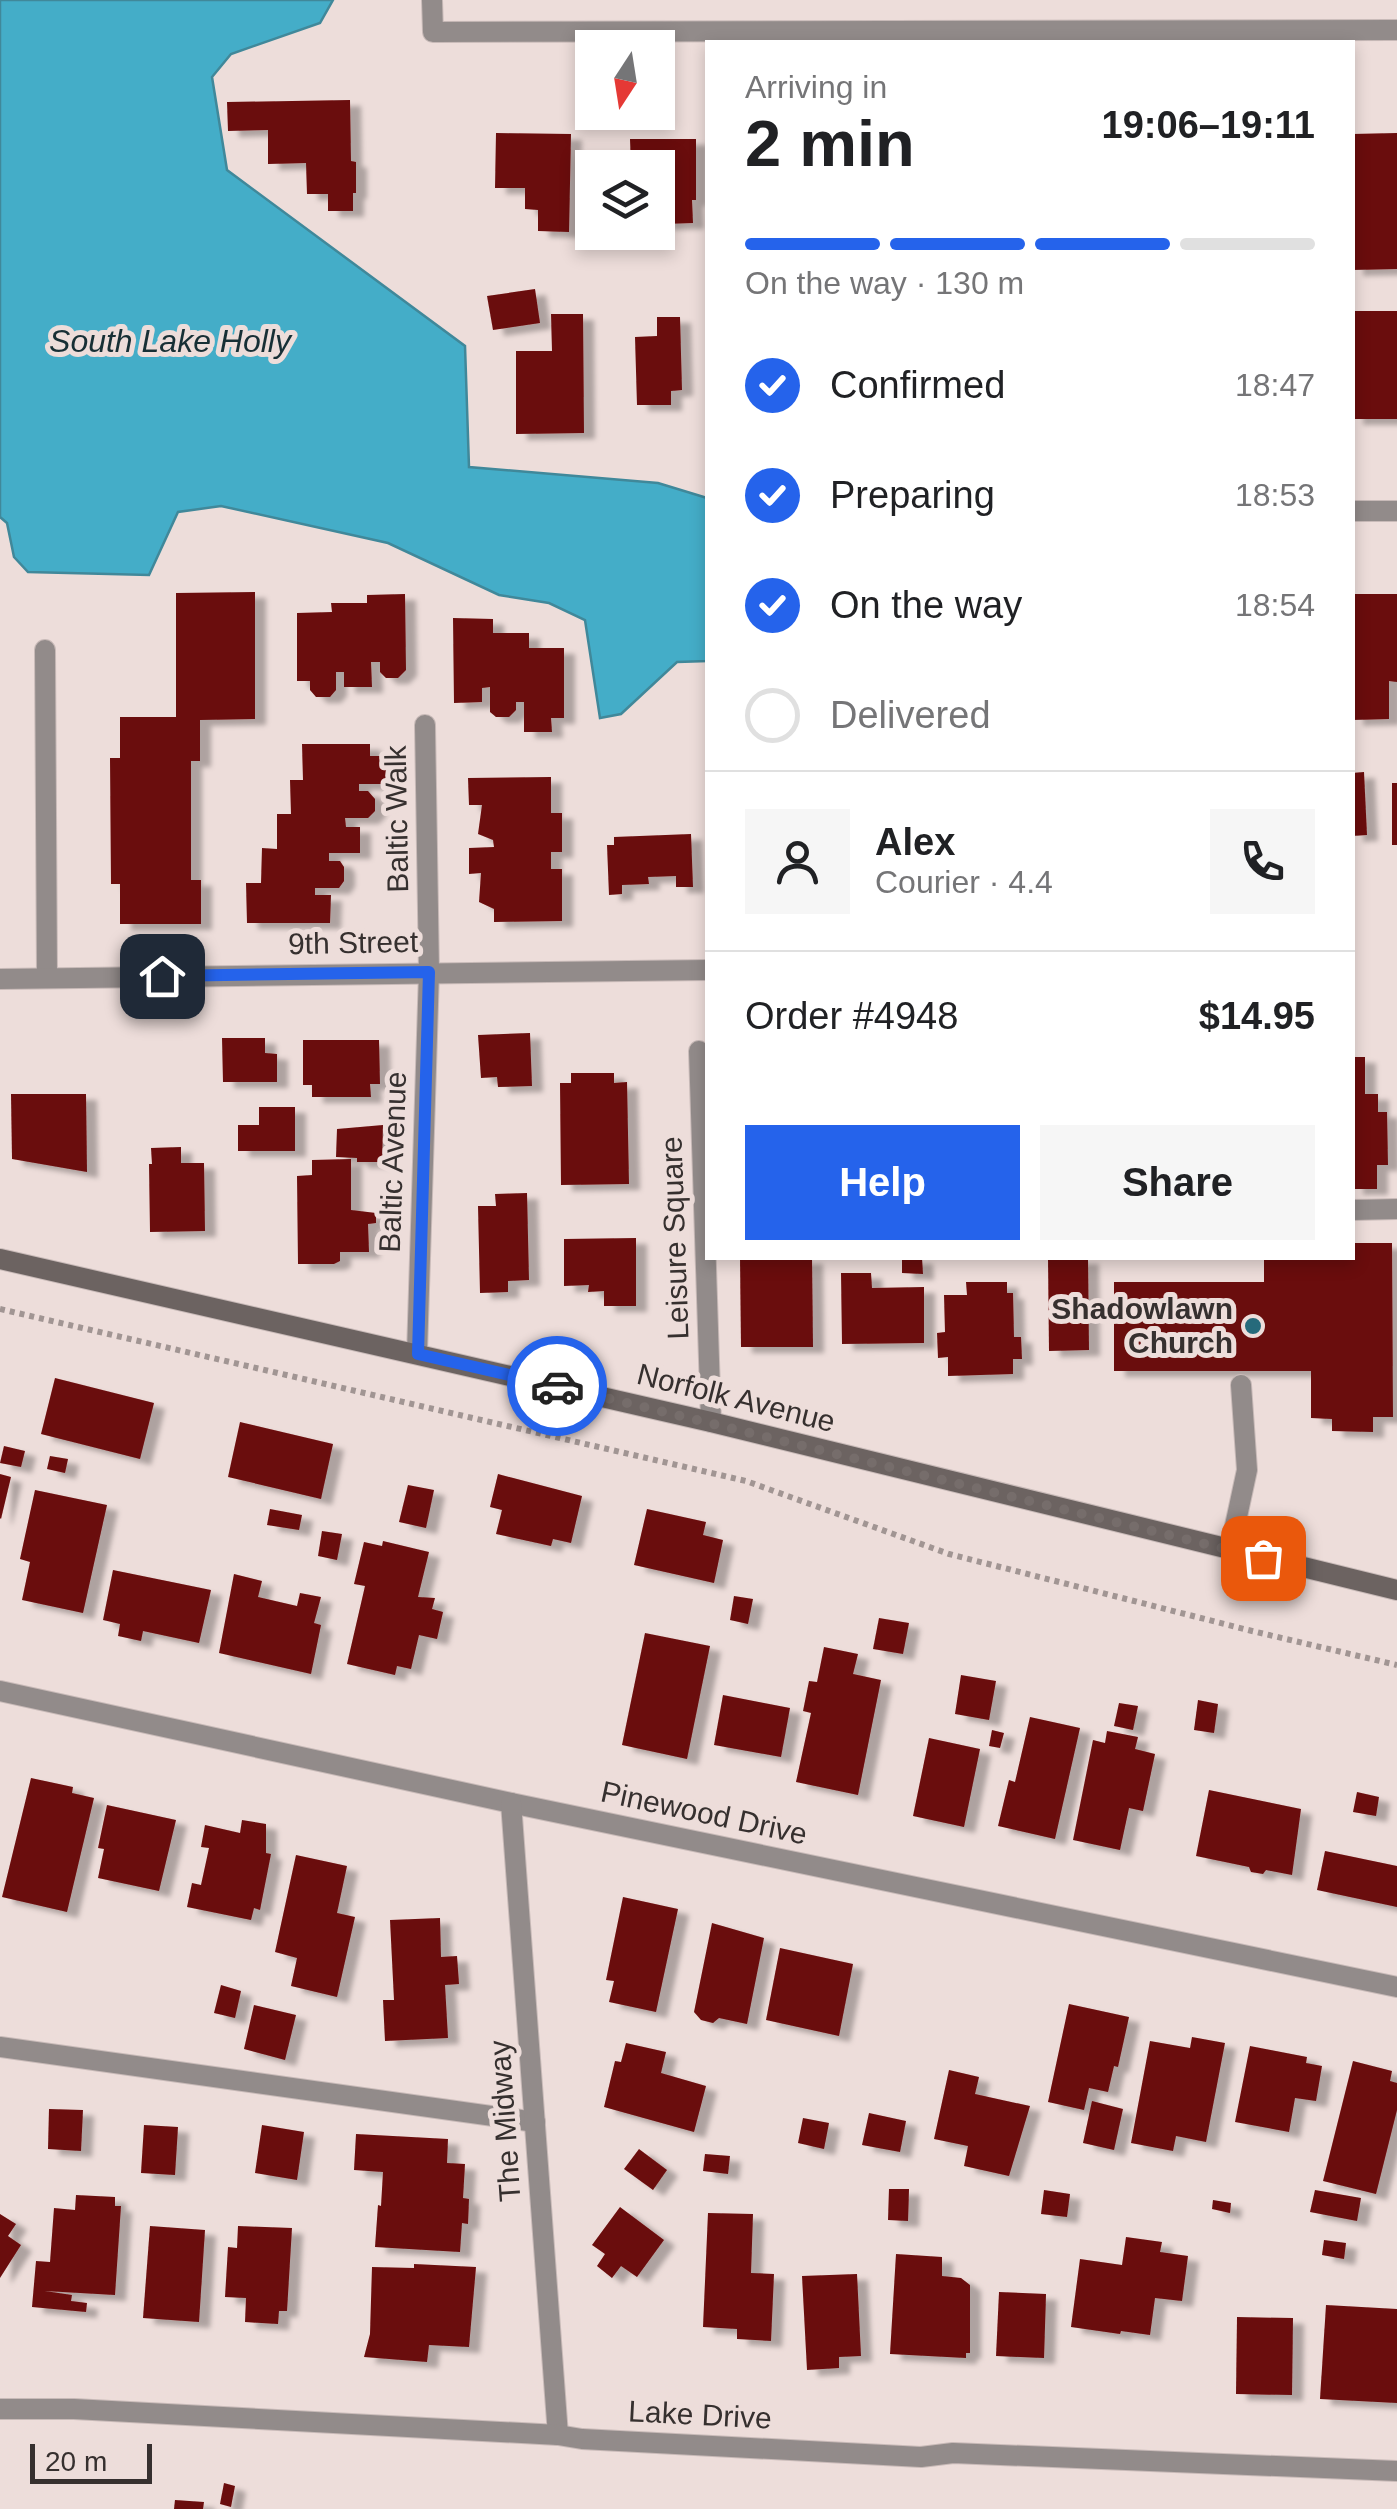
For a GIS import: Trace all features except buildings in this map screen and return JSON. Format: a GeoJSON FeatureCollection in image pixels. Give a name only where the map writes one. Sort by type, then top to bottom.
{"type":"FeatureCollection","features":[{"type":"Feature","properties":{"kind":"main road","name":"Norfolk Avenue"},"geometry":{"type":"LineString","coordinates":[[0,1259],[711,1422],[1397,1590]]}},
{"type":"Feature","properties":{"kind":"street"},"geometry":{"type":"LineString","coordinates":[[432,0],[433,32],[1397,30]]}},
{"type":"Feature","properties":{"kind":"street"},"geometry":{"type":"LineString","coordinates":[[1355,511],[1397,511]]}},
{"type":"Feature","properties":{"kind":"street"},"geometry":{"type":"LineString","coordinates":[[45,650],[48,978]]}},
{"type":"Feature","properties":{"kind":"street","name":"Baltic Walk"},"geometry":{"type":"LineString","coordinates":[[425,725],[429,972]]}},
{"type":"Feature","properties":{"kind":"street","name":"9th Street"},"geometry":{"type":"LineString","coordinates":[[0,979],[705,970]]}},
{"type":"Feature","properties":{"kind":"street","name":"Baltic Avenue"},"geometry":{"type":"LineString","coordinates":[[418,1354],[429,972]]}},
{"type":"Feature","properties":{"kind":"street","name":"Leisure Square"},"geometry":{"type":"LineString","coordinates":[[699,1052],[705,1237]]}},
{"type":"Feature","properties":{"kind":"street"},"geometry":{"type":"LineString","coordinates":[[1355,1210],[1397,1209]]}},
{"type":"Feature","properties":{"kind":"street","name":"Leisure Square"},"geometry":{"type":"LineString","coordinates":[[706,1260],[711,1422]]}},
{"type":"Feature","properties":{"kind":"street"},"geometry":{"type":"LineString","coordinates":[[1230,1549],[1247,1470],[1241,1385]]}},
{"type":"Feature","properties":{"kind":"street","name":"Pinewood Drive"},"geometry":{"type":"LineString","coordinates":[[0,1691],[511,1803],[1397,1988]]}},
{"type":"Feature","properties":{"kind":"street","name":"The Midway"},"geometry":{"type":"LineString","coordinates":[[511,1803],[558,2435]]}},
{"type":"Feature","properties":{"kind":"street"},"geometry":{"type":"LineString","coordinates":[[0,2046],[535,2122]]}},
{"type":"Feature","properties":{"kind":"street","name":"Lake Drive"},"geometry":{"type":"LineString","coordinates":[[0,2409],[74,2409],[921,2457],[952,2453],[1397,2471]]}},
{"type":"Feature","properties":{"kind":"path"},"geometry":{"type":"LineString","coordinates":[[0,1309],[746,1481],[948,1554],[1397,1664]]}},
{"type":"Feature","properties":{"kind":"water","name":"South Lake Holly"},"geometry":{"type":"Polygon","coordinates":[[[0,0],[333,0],[320,23],[231,54],[212,77],[227,170],[465,346],[469,467],[658,483],[705,497],[705,661],[677,662],[621,714],[600,718],[585,620],[549,603],[499,595],[388,543],[221,506],[178,512],[149,575],[28,572],[14,557],[7,523],[0,517],[0,0]]]}},
{"type":"Feature","properties":{"kind":"way so far"},"geometry":{"type":"LineString","coordinates":[[557,1386],[1263,1558]]}},
{"type":"Feature","properties":{"kind":"place","name":"Shadowlawn Church"},"geometry":{"type":"Point","coordinates":[1253,1326]}},
{"type":"Feature","properties":{"kind":"route"},"geometry":{"type":"LineString","coordinates":[[162,976],[429,972],[418,1354],[557,1386]]}}]}
